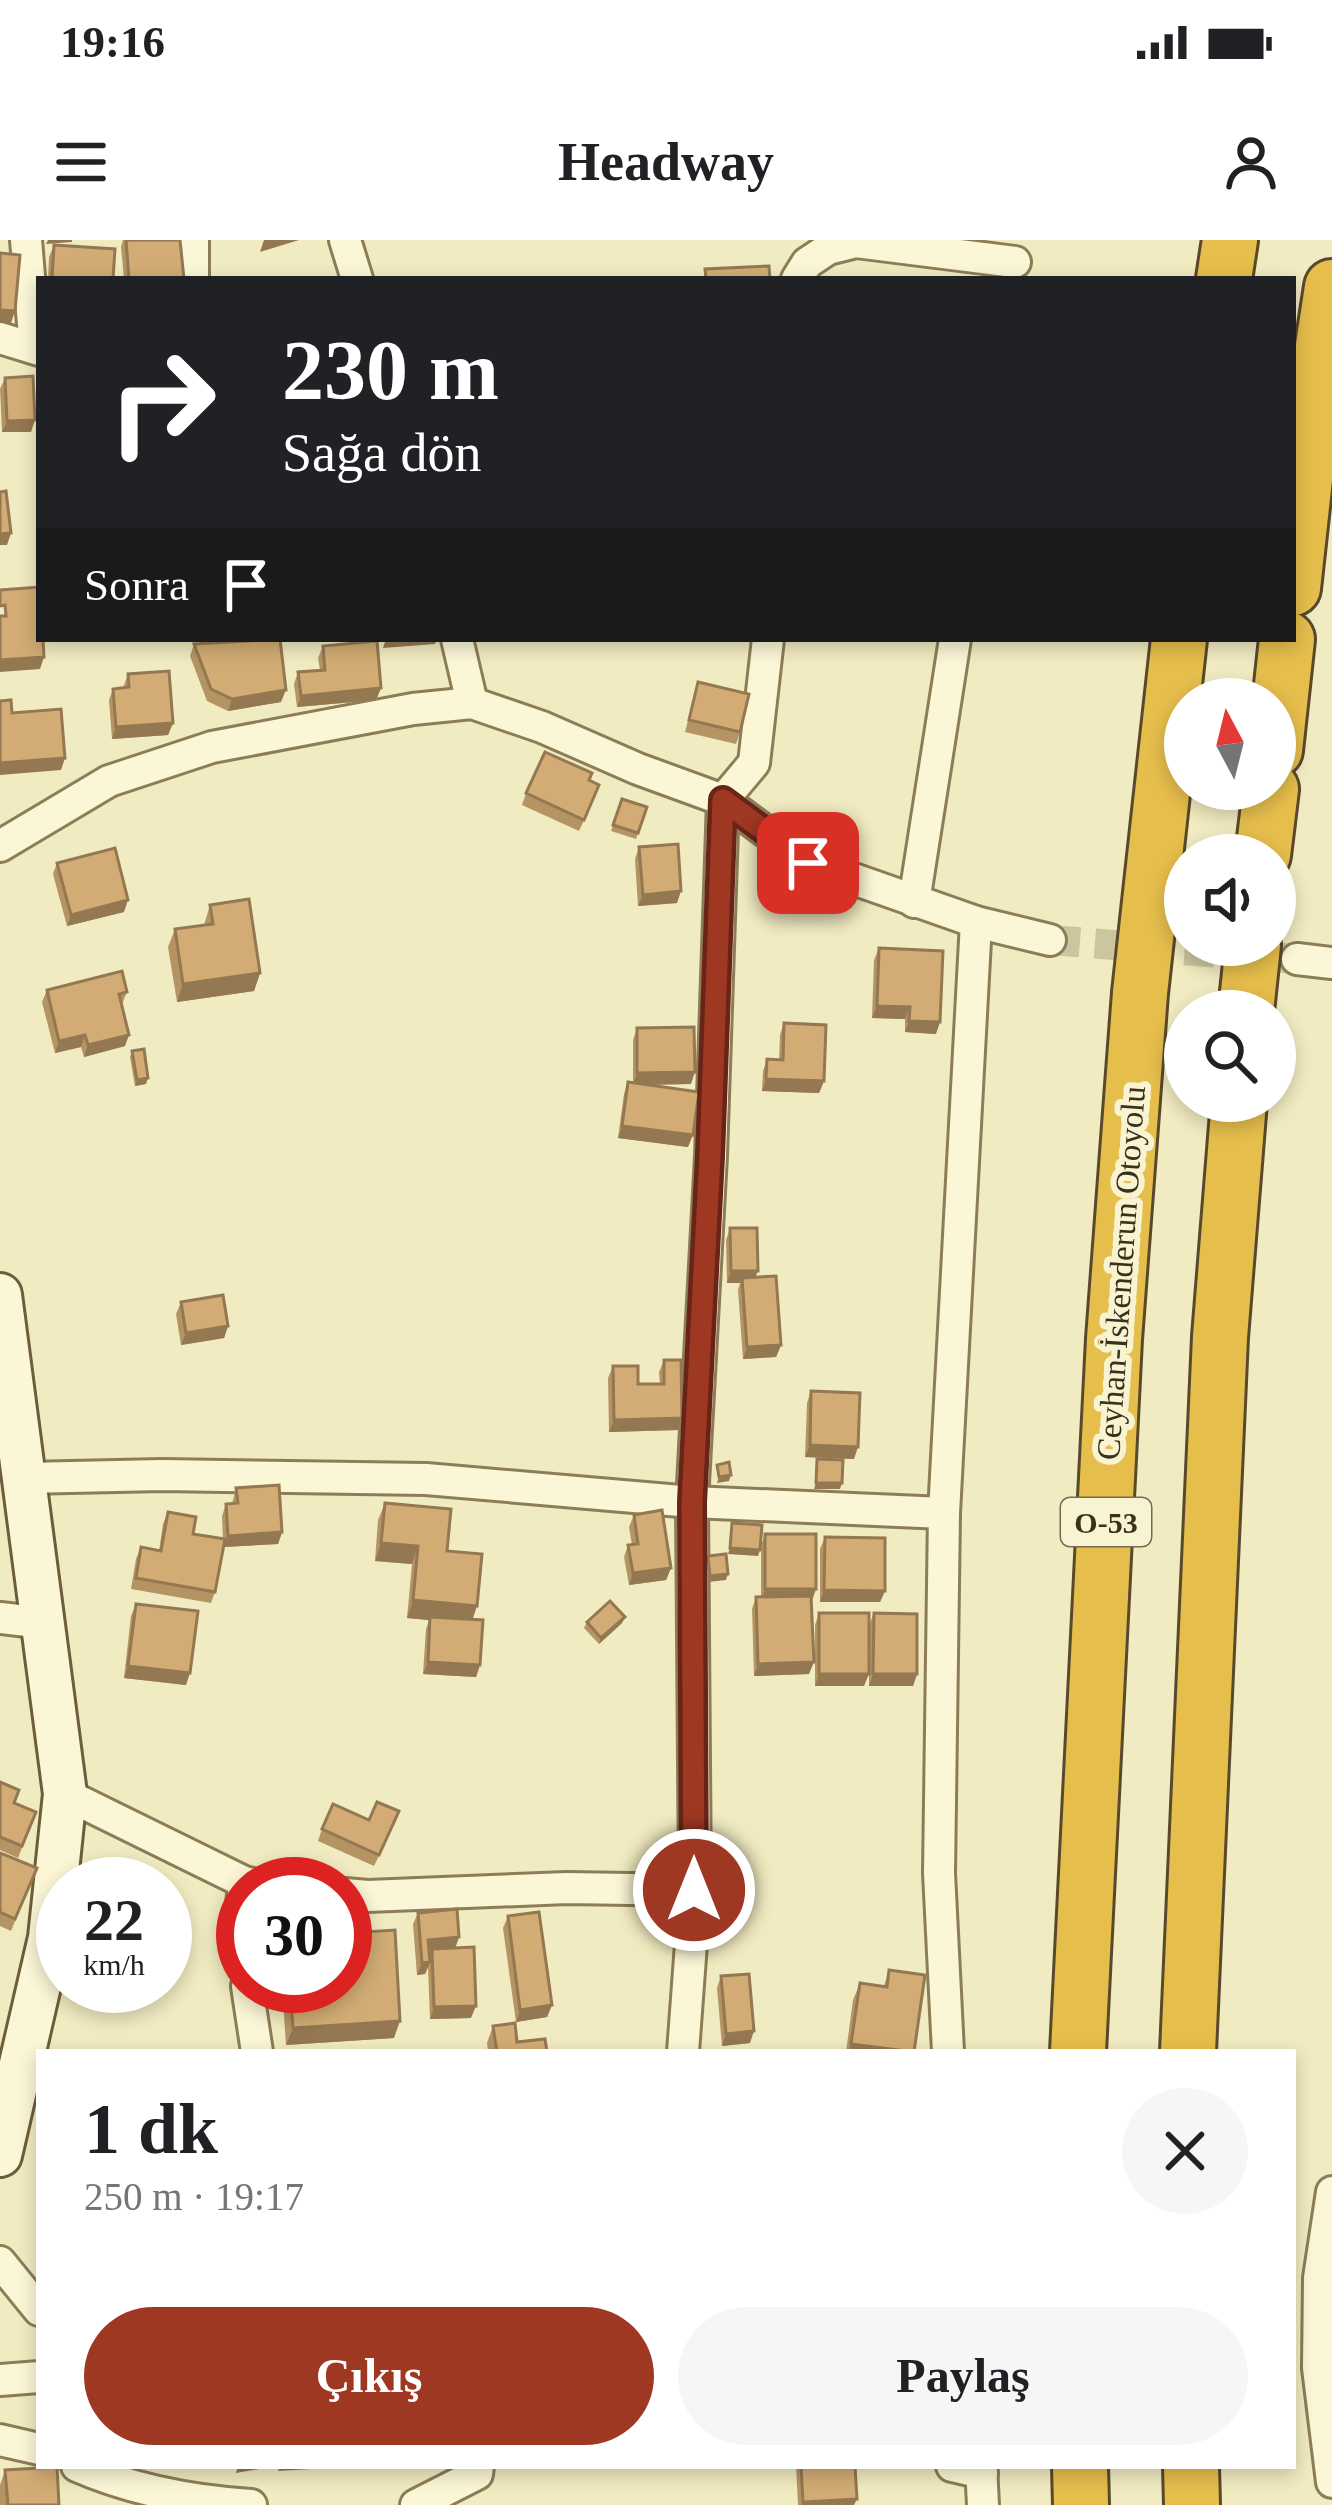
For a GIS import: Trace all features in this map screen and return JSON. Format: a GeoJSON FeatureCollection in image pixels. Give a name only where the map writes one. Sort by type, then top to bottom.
{"type":"FeatureCollection","features":[{"type":"Feature","properties":{"kind":"highway"},"geometry":{"type":"LineString","coordinates":[[1224,276],[1230,240]]}},
{"type":"Feature","properties":{"kind":"highway"},"geometry":{"type":"LineString","coordinates":[[1296,561],[1332,287]]}},
{"type":"Feature","properties":{"kind":"highway","name":"Ceyhan-İskenderun Otoyolu"},"geometry":{"type":"LineString","coordinates":[[1078,2049],[1114,1339],[1140,992],[1179,642]]}},
{"type":"Feature","properties":{"kind":"highway"},"geometry":{"type":"LineString","coordinates":[[1283,678],[1287,642]]}},
{"type":"Feature","properties":{"kind":"highway"},"geometry":{"type":"LineString","coordinates":[[1188,2049],[1220,1336],[1237,1122]]}},
{"type":"Feature","properties":{"kind":"highway"},"geometry":{"type":"LineString","coordinates":[[1080,2469],[1082,2505]]}},
{"type":"Feature","properties":{"kind":"highway"},"geometry":{"type":"LineString","coordinates":[[1191,2469],[1192,2505]]}},
{"type":"Feature","properties":{"kind":"street"},"geometry":{"type":"LineString","coordinates":[[26,240],[36,339]]}},
{"type":"Feature","properties":{"kind":"street"},"geometry":{"type":"LineString","coordinates":[[193,240],[193,276]]}},
{"type":"Feature","properties":{"kind":"street"},"geometry":{"type":"LineString","coordinates":[[345,240],[356,276]]}},
{"type":"Feature","properties":{"kind":"street"},"geometry":{"type":"LineString","coordinates":[[799,276],[807,263],[828,249],[856,242],[1015,260]]}},
{"type":"Feature","properties":{"kind":"street"},"geometry":{"type":"LineString","coordinates":[[0,338],[36,349]]}},
{"type":"Feature","properties":{"kind":"street"},"geometry":{"type":"LineString","coordinates":[[458,642],[472,703]]}},
{"type":"Feature","properties":{"kind":"street"},"geometry":{"type":"LineString","coordinates":[[683,2049],[694,1890],[692,1502],[723,800],[754,763],[768,642]]}},
{"type":"Feature","properties":{"kind":"street"},"geometry":{"type":"LineString","coordinates":[[914,902],[956,642]]}},
{"type":"Feature","properties":{"kind":"street"},"geometry":{"type":"LineString","coordinates":[[0,846],[109,781],[212,747],[413,709],[472,703],[723,800],[808,863],[976,922],[1050,940]]}},
{"type":"Feature","properties":{"kind":"street"},"geometry":{"type":"LineString","coordinates":[[948,2049],[939,1873],[944,1513],[976,922]]}},
{"type":"Feature","properties":{"kind":"street"},"geometry":{"type":"LineString","coordinates":[[1296,956],[1332,963]]}},
{"type":"Feature","properties":{"kind":"street"},"geometry":{"type":"LineString","coordinates":[[0,1295],[65,1794],[50,1938],[0,2155]]}},
{"type":"Feature","properties":{"kind":"street"},"geometry":{"type":"LineString","coordinates":[[25,1478],[426,1479],[692,1502],[944,1513]]}},
{"type":"Feature","properties":{"kind":"street"},"geometry":{"type":"LineString","coordinates":[[0,1618],[44,1623]]}},
{"type":"Feature","properties":{"kind":"street"},"geometry":{"type":"LineString","coordinates":[[65,1794],[216,1869]]}},
{"type":"Feature","properties":{"kind":"street"},"geometry":{"type":"LineString","coordinates":[[372,1896],[567,1888],[694,1890]]}},
{"type":"Feature","properties":{"kind":"street"},"geometry":{"type":"LineString","coordinates":[[251,2013],[257,2049]]}},
{"type":"Feature","properties":{"kind":"street"},"geometry":{"type":"LineString","coordinates":[[1332,2192],[1319,2278],[1318,2368],[1332,2482]]}},
{"type":"Feature","properties":{"kind":"street"},"geometry":{"type":"LineString","coordinates":[[0,2262],[36,2307]]}},
{"type":"Feature","properties":{"kind":"street"},"geometry":{"type":"LineString","coordinates":[[0,2380],[36,2377]]}},
{"type":"Feature","properties":{"kind":"street"},"geometry":{"type":"LineString","coordinates":[[0,2440],[36,2448]]}},
{"type":"Feature","properties":{"kind":"street"},"geometry":{"type":"LineString","coordinates":[[84,2469],[115,2482],[207,2502],[251,2505]]}},
{"type":"Feature","properties":{"kind":"street"},"geometry":{"type":"LineString","coordinates":[[416,2505],[477,2474],[478,2469]]}},
{"type":"Feature","properties":{"kind":"street"},"geometry":{"type":"LineString","coordinates":[[971,2469],[983,2505]]}},
{"type":"Feature","properties":{"kind":"building"},"geometry":{"type":"Polygon","coordinates":[[[126,240],[180,240],[184,276],[129,276],[126,240]]]}},
{"type":"Feature","properties":{"kind":"building"},"geometry":{"type":"Polygon","coordinates":[[[54,245],[115,249],[113,276],[52,276],[54,245]]]}},
{"type":"Feature","properties":{"kind":"building"},"geometry":{"type":"Polygon","coordinates":[[[0,253],[20,255],[15,311],[0,310],[0,253]]]}},
{"type":"Feature","properties":{"kind":"building"},"geometry":{"type":"Polygon","coordinates":[[[769,266],[770,276],[706,276],[705,269],[769,266]]]}},
{"type":"Feature","properties":{"kind":"building"},"geometry":{"type":"Polygon","coordinates":[[[33,376],[35,420],[7,421],[5,378],[33,376]]]}},
{"type":"Feature","properties":{"kind":"building"},"geometry":{"type":"Polygon","coordinates":[[[6,491],[11,533],[0,534],[0,492],[6,491]]]}},
{"type":"Feature","properties":{"kind":"building"},"geometry":{"type":"Polygon","coordinates":[[[36,587],[36,642],[43,642],[44,657],[0,660],[0,616],[6,616],[0,590],[36,587]]]}},
{"type":"Feature","properties":{"kind":"building"},"geometry":{"type":"Polygon","coordinates":[[[280,642],[286,690],[232,699],[211,689],[194,644],[280,642]]]}},
{"type":"Feature","properties":{"kind":"building"},"geometry":{"type":"Polygon","coordinates":[[[377,642],[381,688],[301,696],[298,672],[325,670],[323,646],[377,642]]]}},
{"type":"Feature","properties":{"kind":"building"},"geometry":{"type":"Polygon","coordinates":[[[169,671],[173,723],[116,727],[113,689],[129,687],[128,674],[169,671]]]}},
{"type":"Feature","properties":{"kind":"building"},"geometry":{"type":"Polygon","coordinates":[[[698,682],[749,694],[740,732],[689,720],[698,682]]]}},
{"type":"Feature","properties":{"kind":"building"},"geometry":{"type":"Polygon","coordinates":[[[11,700],[12,713],[61,709],[65,758],[0,763],[0,701],[11,700]]]}},
{"type":"Feature","properties":{"kind":"building"},"geometry":{"type":"Polygon","coordinates":[[[545,752],[592,773],[589,780],[599,785],[584,820],[526,793],[545,752]]]}},
{"type":"Feature","properties":{"kind":"building"},"geometry":{"type":"Polygon","coordinates":[[[622,799],[647,807],[638,833],[613,825],[622,799]]]}},
{"type":"Feature","properties":{"kind":"building"},"geometry":{"type":"Polygon","coordinates":[[[678,844],[681,891],[643,895],[639,847],[678,844]]]}},
{"type":"Feature","properties":{"kind":"building"},"geometry":{"type":"Polygon","coordinates":[[[115,848],[128,900],[71,915],[57,863],[115,848]]]}},
{"type":"Feature","properties":{"kind":"building"},"geometry":{"type":"Polygon","coordinates":[[[249,899],[260,973],[183,984],[175,929],[213,924],[210,905],[249,899]]]}},
{"type":"Feature","properties":{"kind":"building"},"geometry":{"type":"Polygon","coordinates":[[[879,948],[943,951],[940,1022],[909,1021],[910,1007],[877,1006],[879,948]]]}},
{"type":"Feature","properties":{"kind":"building"},"geometry":{"type":"Polygon","coordinates":[[[122,971],[127,992],[119,994],[129,1035],[88,1045],[85,1035],[59,1041],[47,990],[122,971]]]}},
{"type":"Feature","properties":{"kind":"building"},"geometry":{"type":"Polygon","coordinates":[[[784,1023],[826,1025],[824,1081],[766,1079],[767,1059],[783,1060],[784,1023]]]}},
{"type":"Feature","properties":{"kind":"building"},"geometry":{"type":"Polygon","coordinates":[[[694,1027],[695,1072],[637,1073],[637,1028],[694,1027]]]}},
{"type":"Feature","properties":{"kind":"building"},"geometry":{"type":"Polygon","coordinates":[[[144,1049],[148,1078],[137,1080],[132,1051],[144,1049]]]}},
{"type":"Feature","properties":{"kind":"building"},"geometry":{"type":"Polygon","coordinates":[[[628,1082],[699,1092],[693,1135],[622,1126],[628,1082]]]}},
{"type":"Feature","properties":{"kind":"building"},"geometry":{"type":"Polygon","coordinates":[[[730,1228],[757,1228],[758,1271],[731,1271],[730,1228]]]}},
{"type":"Feature","properties":{"kind":"building"},"geometry":{"type":"Polygon","coordinates":[[[776,1276],[781,1345],[747,1347],[742,1278],[776,1276]]]}},
{"type":"Feature","properties":{"kind":"building"},"geometry":{"type":"Polygon","coordinates":[[[223,1295],[228,1326],[186,1333],[181,1302],[223,1295]]]}},
{"type":"Feature","properties":{"kind":"building"},"geometry":{"type":"Polygon","coordinates":[[[664,1360],[681,1360],[682,1418],[614,1420],[613,1366],[638,1366],[638,1384],[664,1384],[664,1360]]]}},
{"type":"Feature","properties":{"kind":"building"},"geometry":{"type":"Polygon","coordinates":[[[811,1391],[860,1393],[858,1447],[810,1445],[811,1391]]]}},
{"type":"Feature","properties":{"kind":"building"},"geometry":{"type":"Polygon","coordinates":[[[817,1459],[843,1460],[842,1483],[816,1483],[817,1459]]]}},
{"type":"Feature","properties":{"kind":"building"},"geometry":{"type":"Polygon","coordinates":[[[729,1462],[731,1475],[719,1477],[717,1465],[729,1462]]]}},
{"type":"Feature","properties":{"kind":"building"},"geometry":{"type":"Polygon","coordinates":[[[279,1485],[282,1532],[228,1536],[226,1504],[238,1503],[236,1488],[279,1485]]]}},
{"type":"Feature","properties":{"kind":"building"},"geometry":{"type":"Polygon","coordinates":[[[385,1503],[451,1509],[447,1551],[482,1554],[477,1606],[413,1600],[418,1546],[381,1543],[385,1503]]]}},
{"type":"Feature","properties":{"kind":"building"},"geometry":{"type":"Polygon","coordinates":[[[662,1510],[671,1568],[633,1573],[628,1545],[638,1544],[634,1515],[662,1510]]]}},
{"type":"Feature","properties":{"kind":"building"},"geometry":{"type":"Polygon","coordinates":[[[168,1512],[196,1517],[193,1534],[225,1539],[215,1592],[136,1578],[141,1547],[161,1551],[168,1512]]]}},
{"type":"Feature","properties":{"kind":"building"},"geometry":{"type":"Polygon","coordinates":[[[732,1523],[762,1525],[760,1550],[730,1548],[732,1523]]]}},
{"type":"Feature","properties":{"kind":"building"},"geometry":{"type":"Polygon","coordinates":[[[765,1534],[816,1534],[816,1589],[765,1589],[765,1534]]]}},
{"type":"Feature","properties":{"kind":"building"},"geometry":{"type":"Polygon","coordinates":[[[825,1537],[885,1538],[885,1591],[824,1590],[825,1537]]]}},
{"type":"Feature","properties":{"kind":"building"},"geometry":{"type":"Polygon","coordinates":[[[726,1554],[728,1574],[710,1576],[708,1556],[726,1554]]]}},
{"type":"Feature","properties":{"kind":"building"},"geometry":{"type":"Polygon","coordinates":[[[811,1596],[814,1662],[758,1664],[756,1597],[811,1596]]]}},
{"type":"Feature","properties":{"kind":"building"},"geometry":{"type":"Polygon","coordinates":[[[610,1601],[625,1617],[601,1638],[587,1622],[610,1601]]]}},
{"type":"Feature","properties":{"kind":"building"},"geometry":{"type":"Polygon","coordinates":[[[136,1604],[198,1611],[190,1673],[128,1666],[136,1604]]]}},
{"type":"Feature","properties":{"kind":"building"},"geometry":{"type":"Polygon","coordinates":[[[819,1613],[869,1613],[869,1674],[819,1674],[819,1613]]]}},
{"type":"Feature","properties":{"kind":"building"},"geometry":{"type":"Polygon","coordinates":[[[874,1613],[917,1614],[917,1674],[873,1674],[874,1613]]]}},
{"type":"Feature","properties":{"kind":"building"},"geometry":{"type":"Polygon","coordinates":[[[430,1617],[483,1620],[480,1665],[428,1662],[430,1617]]]}},
{"type":"Feature","properties":{"kind":"building"},"geometry":{"type":"Polygon","coordinates":[[[0,1782],[19,1790],[14,1803],[36,1812],[22,1846],[0,1837],[0,1782]]]}},
{"type":"Feature","properties":{"kind":"building"},"geometry":{"type":"Polygon","coordinates":[[[377,1802],[399,1811],[379,1855],[322,1829],[333,1804],[369,1820],[377,1802]]]}},
{"type":"Feature","properties":{"kind":"building"},"geometry":{"type":"Polygon","coordinates":[[[0,1853],[36,1870],[15,1919],[0,1912],[0,1853]]]}},
{"type":"Feature","properties":{"kind":"building"},"geometry":{"type":"Polygon","coordinates":[[[457,1909],[459,1937],[428,1940],[430,1962],[422,1963],[418,1913],[457,1909]]]}},
{"type":"Feature","properties":{"kind":"building"},"geometry":{"type":"Polygon","coordinates":[[[539,1912],[552,2005],[520,2010],[508,1916],[539,1912]]]}},
{"type":"Feature","properties":{"kind":"building"},"geometry":{"type":"Polygon","coordinates":[[[395,1930],[400,2021],[293,2028],[292,2013],[372,2013],[372,1932],[395,1930]]]}},
{"type":"Feature","properties":{"kind":"building"},"geometry":{"type":"Polygon","coordinates":[[[474,1947],[476,2006],[434,2007],[432,1949],[474,1947]]]}},
{"type":"Feature","properties":{"kind":"building"},"geometry":{"type":"Polygon","coordinates":[[[889,1970],[925,1975],[914,2049],[851,2044],[860,1983],[887,1987],[889,1970]]]}},
{"type":"Feature","properties":{"kind":"building"},"geometry":{"type":"Polygon","coordinates":[[[749,1974],[754,2031],[726,2034],[721,1976],[749,1974]]]}},
{"type":"Feature","properties":{"kind":"building"},"geometry":{"type":"Polygon","coordinates":[[[515,2023],[517,2042],[545,2039],[547,2049],[497,2049],[493,2026],[515,2023]]]}},
{"type":"Feature","properties":{"kind":"building"},"geometry":{"type":"Polygon","coordinates":[[[57,2469],[59,2505],[8,2505],[5,2470],[57,2469]]]}},
{"type":"Feature","properties":{"kind":"building"},"geometry":{"type":"Polygon","coordinates":[[[801,2469],[855,2469],[857,2499],[803,2502],[801,2469]]]}},
{"type":"Feature","properties":{"kind":"tunnel"},"geometry":{"type":"LineString","coordinates":[[1050,940],[1297,959]]}},
{"type":"Feature","properties":{"kind":"route"},"geometry":{"type":"LineString","coordinates":[[694,1890],[692,1502],[723,800],[808,863]]}}]}
